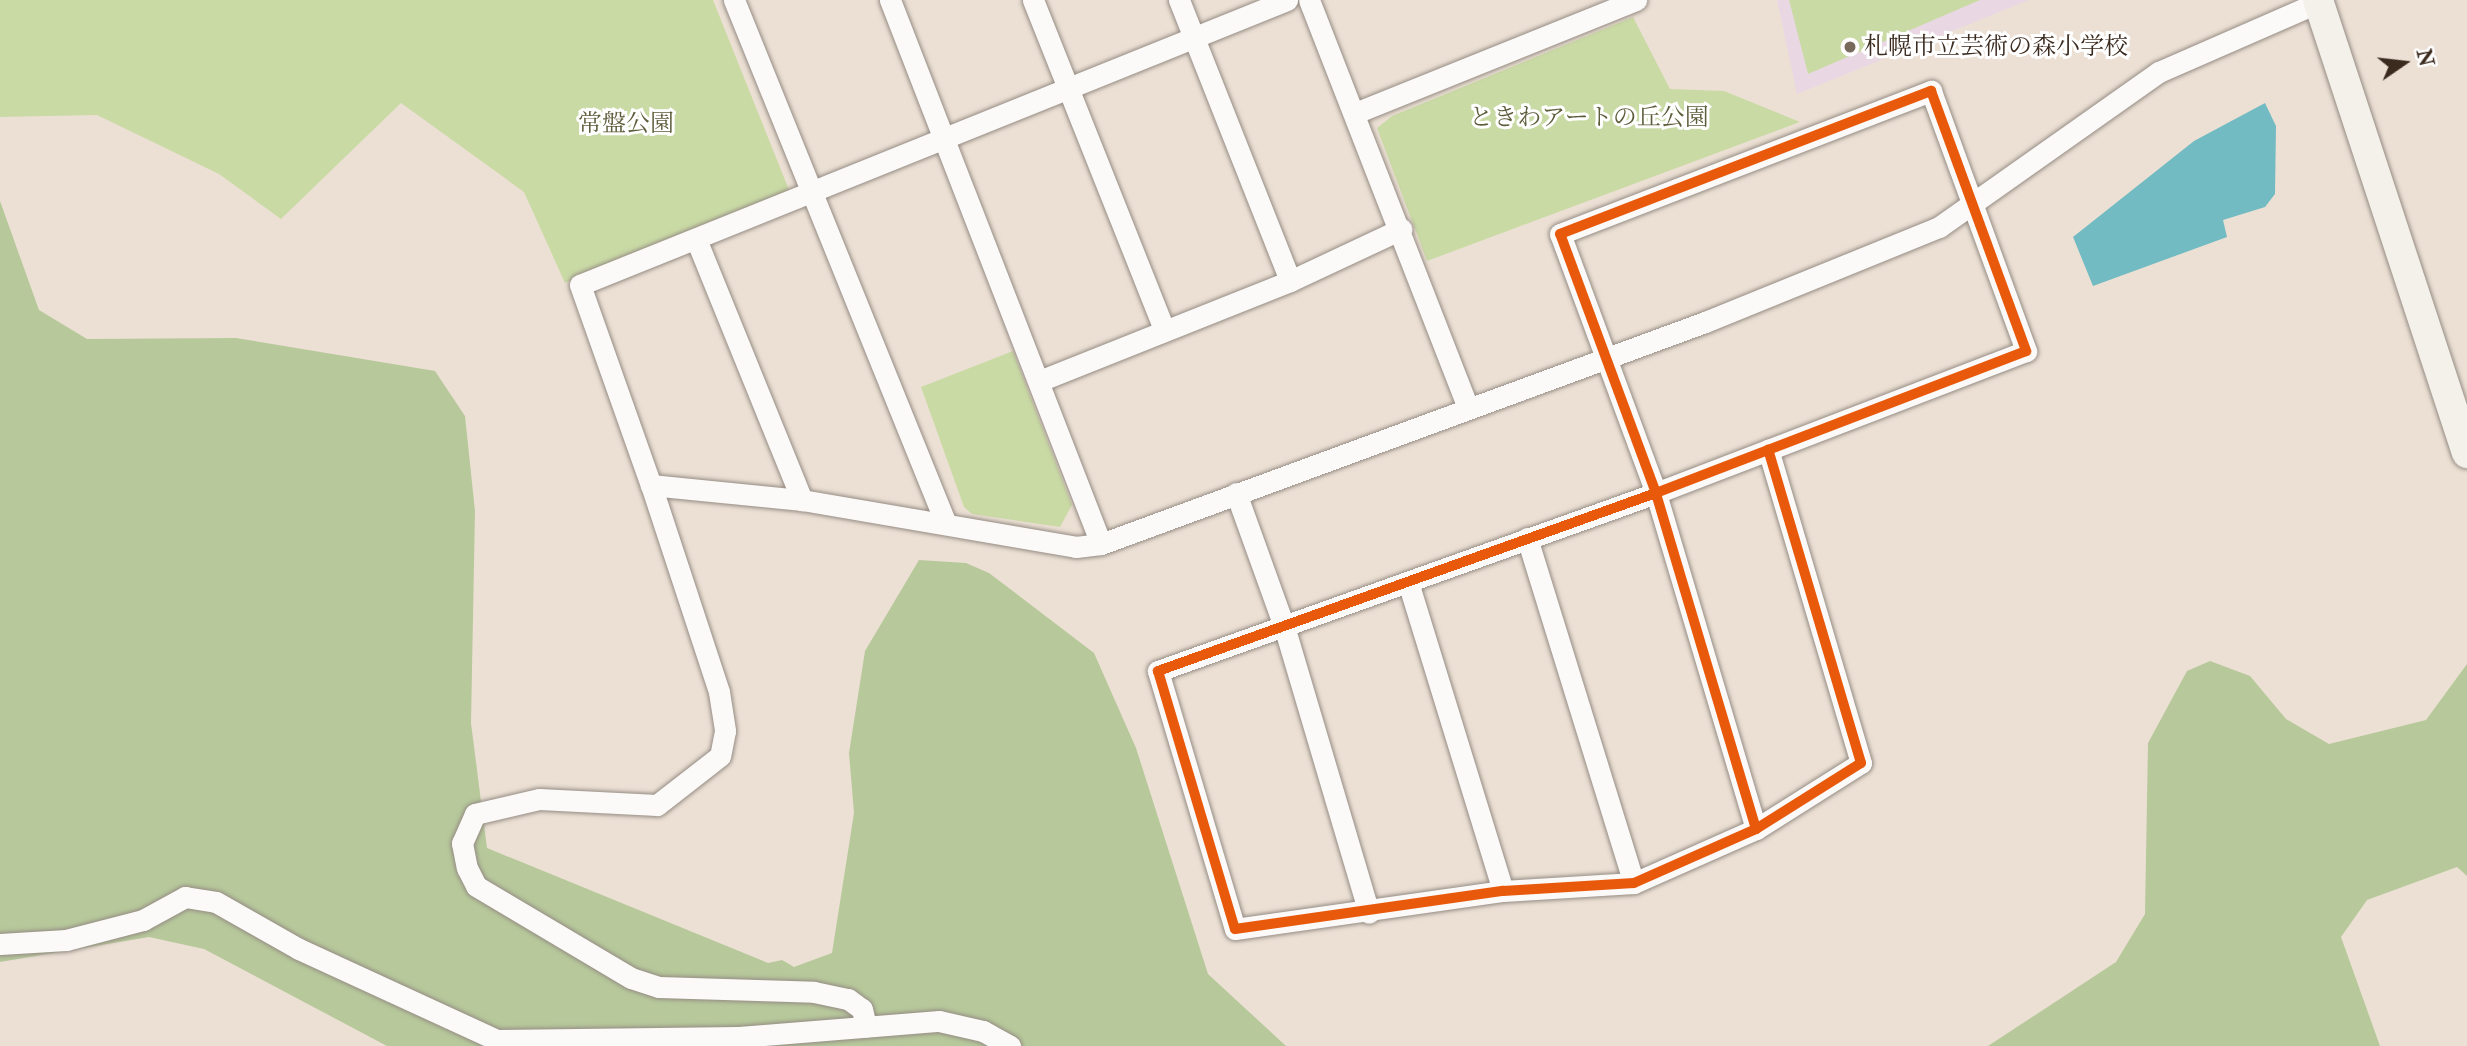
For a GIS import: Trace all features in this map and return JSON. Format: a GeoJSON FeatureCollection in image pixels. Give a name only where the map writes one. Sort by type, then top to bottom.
{"type":"FeatureCollection","features":[{"type":"Feature","properties":{"kind":"street"},"geometry":{"type":"LineString","coordinates":[[734,0],[946,524]]}},
{"type":"Feature","properties":{"kind":"street"},"geometry":{"type":"LineString","coordinates":[[890,0],[1101,544]]}},
{"type":"Feature","properties":{"kind":"street"},"geometry":{"type":"LineString","coordinates":[[1033,0],[1166,331]]}},
{"type":"Feature","properties":{"kind":"street"},"geometry":{"type":"LineString","coordinates":[[1178,0],[1290,281]]}},
{"type":"Feature","properties":{"kind":"street"},"geometry":{"type":"LineString","coordinates":[[866,1027],[862,1009],[848,999],[814,992],[659,987],[631,978],[476,886],[467,869],[462,843],[475,814],[539,799],[657,805],[720,756],[725,731],[719,692],[651,485],[580,285],[945,141],[1287,0]]}},
{"type":"Feature","properties":{"kind":"street"},"geometry":{"type":"LineString","coordinates":[[1309,0],[1401,229],[1468,408]]}},
{"type":"Feature","properties":{"kind":"street"},"geometry":{"type":"LineString","coordinates":[[1355,113],[1636,0]]}},
{"type":"Feature","properties":{"kind":"street"},"geometry":{"type":"LineString","coordinates":[[651,485],[802,500],[1076,547],[1101,544],[1608,358],[1971,209],[2159,72],[2319,1],[2467,453]]}},
{"type":"Feature","properties":{"kind":"street"},"geometry":{"type":"LineString","coordinates":[[1756,829],[1656,493],[1560,234],[1931,91],[1971,209],[2026,351],[1768,450],[1656,493],[1158,671],[1236,929],[1369,913],[1503,891],[1634,883],[1756,829],[1861,763],[1768,450]]}},
{"type":"Feature","properties":{"kind":"street"},"geometry":{"type":"LineString","coordinates":[[1040,381],[1290,281],[1401,229]]}},
{"type":"Feature","properties":{"kind":"street"},"geometry":{"type":"LineString","coordinates":[[696,239],[802,500]]}},
{"type":"Feature","properties":{"kind":"street"},"geometry":{"type":"LineString","coordinates":[[1236,493],[1284,626],[1369,913]]}},
{"type":"Feature","properties":{"kind":"street"},"geometry":{"type":"LineString","coordinates":[[1527,538],[1634,883]]}},
{"type":"Feature","properties":{"kind":"street"},"geometry":{"type":"LineString","coordinates":[[1408,582],[1503,891]]}},
{"type":"Feature","properties":{"kind":"street"},"geometry":{"type":"LineString","coordinates":[[0,944],[66,940],[143,920],[185,897],[216,902],[299,949],[497,1040],[739,1037],[939,1021],[983,1031],[1010,1046]]}},
{"type":"Feature","properties":{"kind":"shaded area","name":"札幌市立芸術の森小学校"},"geometry":{"type":"Polygon","coordinates":[[[1777,0],[2029,0],[1797,94],[1777,0]]]}},
{"type":"Feature","properties":{"kind":"green space","name":"常盤公園"},"geometry":{"type":"Polygon","coordinates":[[[0,0],[713,0],[789,190],[565,283],[524,192],[401,103],[281,219],[219,174],[97,115],[0,117],[0,0]]]}},
{"type":"Feature","properties":{"kind":"green space"},"geometry":{"type":"Polygon","coordinates":[[[1789,0],[1980,0],[1808,74],[1789,0]]]}},
{"type":"Feature","properties":{"kind":"green space","name":"ときわアートの丘公園"},"geometry":{"type":"Polygon","coordinates":[[[1633,17],[1670,89],[1724,91],[1800,122],[1427,261],[1377,128],[1392,116],[1633,17]]]}},
{"type":"Feature","properties":{"kind":"green space"},"geometry":{"type":"Polygon","coordinates":[[[0,201],[39,310],[87,339],[236,338],[435,371],[465,416],[475,511],[471,723],[487,848],[768,963],[782,960],[794,967],[832,953],[854,813],[849,753],[865,651],[919,560],[966,563],[989,573],[1094,653],[1136,748],[1208,974],[1286,1046],[387,1046],[204,949],[149,937],[0,962],[0,201]]]}},
{"type":"Feature","properties":{"kind":"green space"},"geometry":{"type":"Polygon","coordinates":[[[1013,351],[1072,505],[1060,527],[972,514],[964,507],[921,387],[1013,351]]]}},
{"type":"Feature","properties":{"kind":"green space"},"geometry":{"type":"Polygon","coordinates":[[[2210,661],[2250,676],[2286,719],[2329,744],[2426,720],[2467,664],[2467,876],[2457,867],[2367,900],[2341,937],[2380,1046],[1988,1046],[2116,962],[2145,914],[2148,743],[2187,671],[2210,661]]]}},
{"type":"Feature","properties":{"kind":"water"},"geometry":{"type":"Polygon","coordinates":[[[2265,103],[2276,126],[2275,194],[2265,207],[2223,220],[2227,237],[2093,286],[2073,237],[2194,141],[2265,103]]]}},
{"type":"Feature","properties":{"kind":"cycle path"},"geometry":{"type":"LineString","coordinates":[[1756,829],[1656,493],[1560,234],[1931,91],[2026,351],[1656,493],[1158,671],[1235,929],[1503,891],[1634,883],[1756,829],[1861,763],[1768,450]]}},
{"type":"Feature","properties":{"kind":"place","name":"札幌市立芸術の森小学校"},"geometry":{"type":"Point","coordinates":[1850,47]}}]}
